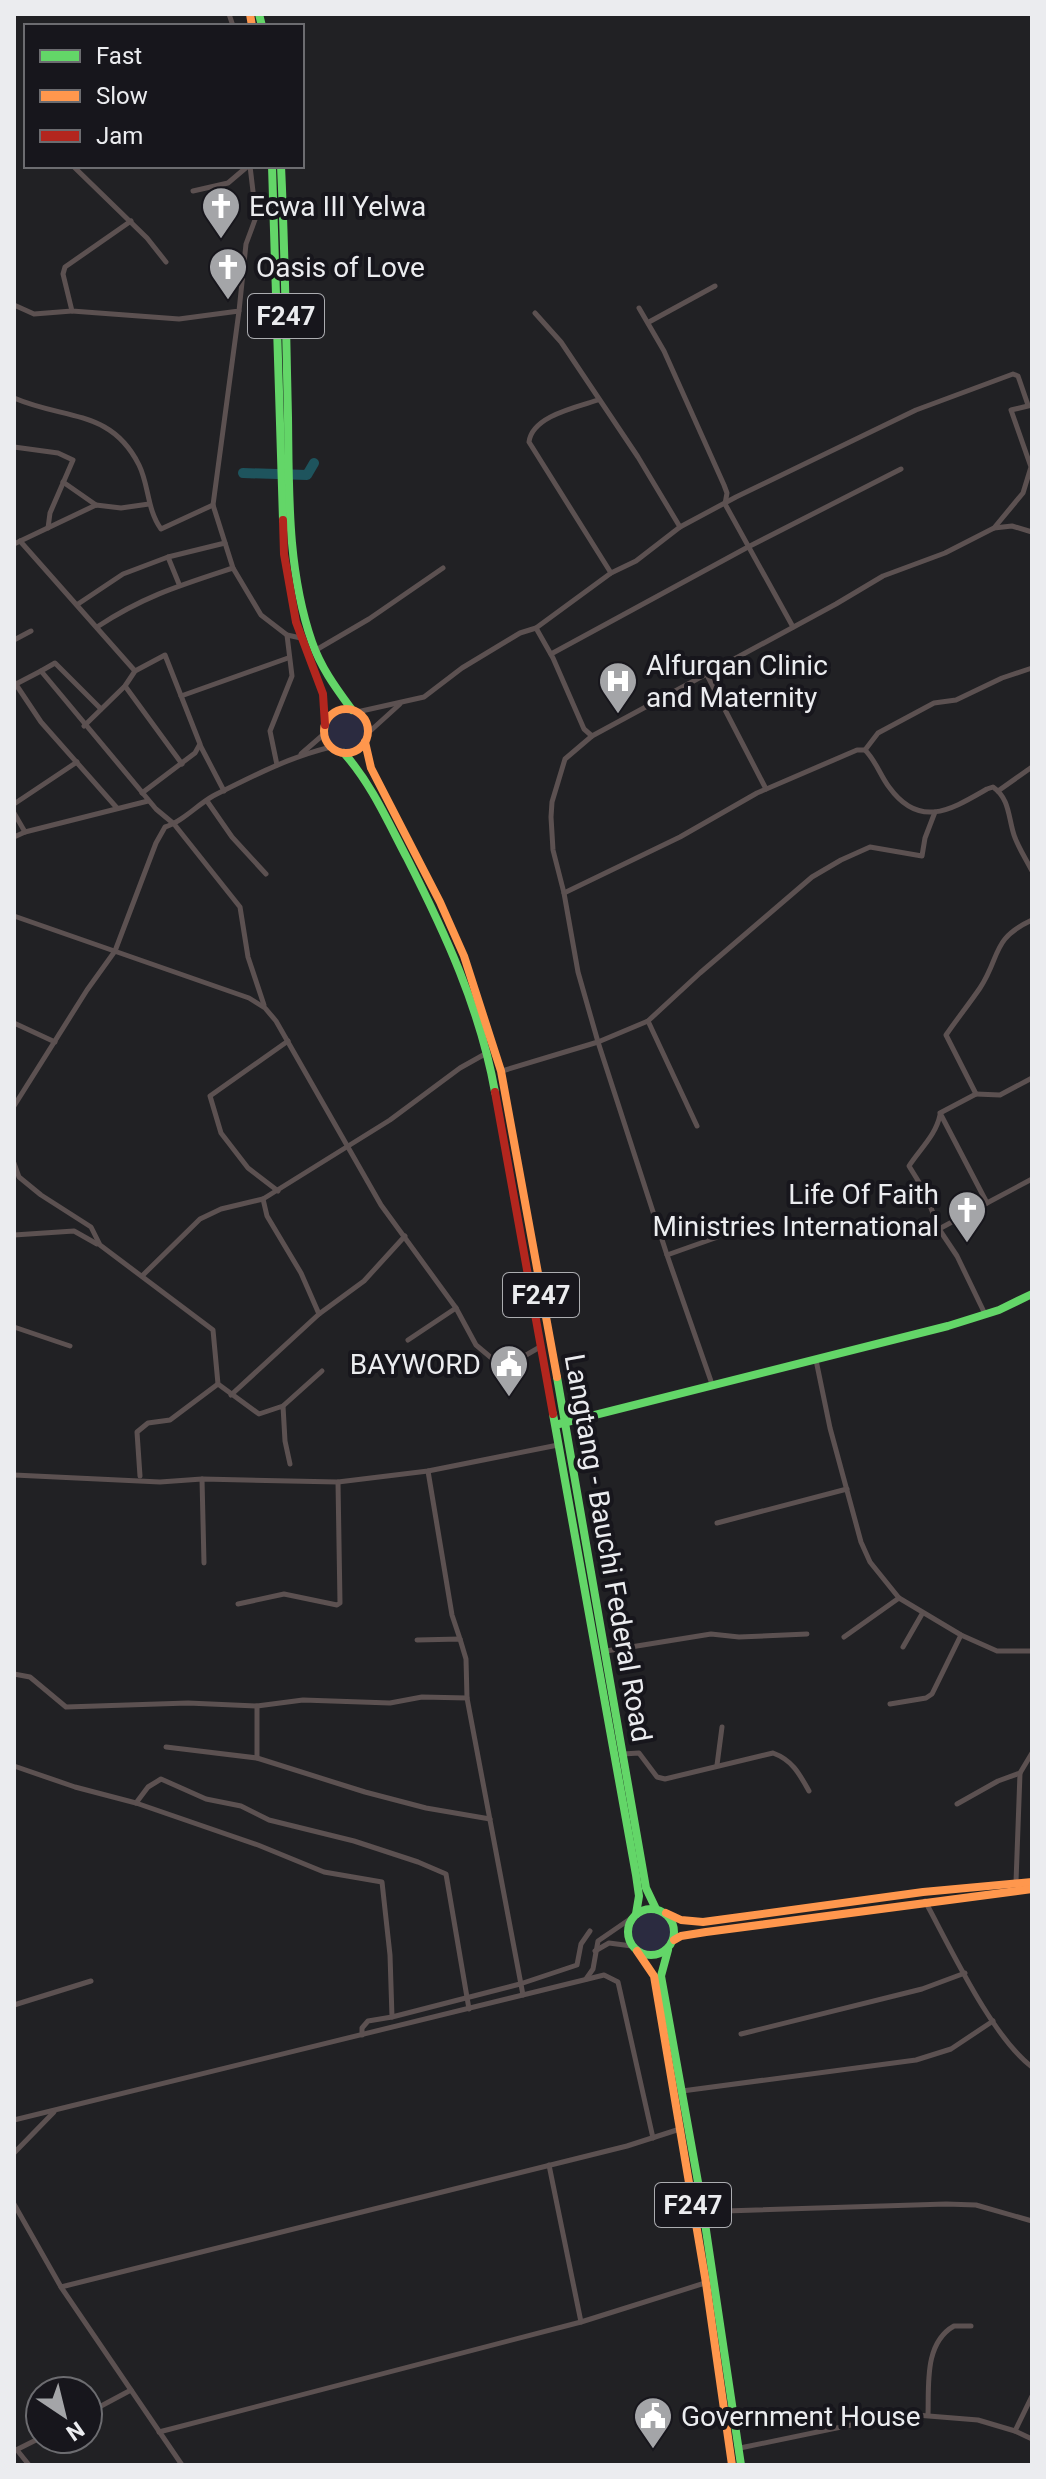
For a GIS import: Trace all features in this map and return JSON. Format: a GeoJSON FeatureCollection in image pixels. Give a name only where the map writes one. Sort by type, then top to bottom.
{"type":"FeatureCollection","features":[{"type":"Feature","properties":{"kind":"main road","name":"F247"},"geometry":{"type":"LineString","coordinates":[[272,168],[285,465]]}},
{"type":"Feature","properties":{"kind":"main road","name":"F247"},"geometry":{"type":"LineString","coordinates":[[281,168],[285,568],[302,638],[323,694],[325,730],[331,747],[344,753]]}},
{"type":"Feature","properties":{"kind":"main road","name":"F247"},"geometry":{"type":"LineString","coordinates":[[285,481],[295,566],[306,619],[333,689],[364,719],[366,737]]}},
{"type":"Feature","properties":{"kind":"main road"},"geometry":{"type":"LineString","coordinates":[[325,730],[334,713],[355,711]]}},
{"type":"Feature","properties":{"kind":"main road"},"geometry":{"type":"LineString","coordinates":[[344,753],[354,751],[366,737]]}},
{"type":"Feature","properties":{"kind":"main road","name":"Langtang - Bauchi Federal Road"},"geometry":{"type":"LineString","coordinates":[[366,737],[371,768],[444,910],[464,956],[501,1071],[646,1888],[661,1911]]}},
{"type":"Feature","properties":{"kind":"main road","name":"Langtang - Bauchi Federal Road"},"geometry":{"type":"LineString","coordinates":[[344,753],[366,778],[434,909],[461,971],[486,1054],[528,1267],[636,1875],[639,1896],[635,1916]]}},
{"type":"Feature","properties":{"kind":"main road"},"geometry":{"type":"LineString","coordinates":[[554,1425],[985,1314],[1032,1294]]}},
{"type":"Feature","properties":{"kind":"main road"},"geometry":{"type":"LineString","coordinates":[[674,1940],[681,1936],[1016,1882],[1032,1882]]}},
{"type":"Feature","properties":{"kind":"main road"},"geometry":{"type":"LineString","coordinates":[[635,1916],[649,1909],[681,1920],[703,1922],[924,1897],[1032,1889]]}},
{"type":"Feature","properties":{"kind":"main road","name":"F247"},"geometry":{"type":"LineString","coordinates":[[661,1911],[674,1925],[674,1940],[661,1976],[689,2128],[706,2283],[735,2449],[741,2465]]}},
{"type":"Feature","properties":{"kind":"main road","name":"F247"},"geometry":{"type":"LineString","coordinates":[[635,1916],[628,1932],[635,1949],[654,1976],[679,2130],[705,2225],[735,2449],[732,2465]]}},
{"type":"Feature","properties":{"kind":"main road"},"geometry":{"type":"LineString","coordinates":[[635,1949],[650,1956],[668,1950]]}},
{"type":"Feature","properties":{"kind":"main road"},"geometry":{"type":"LineString","coordinates":[[705,2225],[719,2210]]}},
{"type":"Feature","properties":{"kind":"street"},"geometry":{"type":"LineString","coordinates":[[75,168],[131,221],[166,262]]}},
{"type":"Feature","properties":{"kind":"street"},"geometry":{"type":"LineString","coordinates":[[193,191],[228,183],[247,168]]}},
{"type":"Feature","properties":{"kind":"street"},"geometry":{"type":"LineString","coordinates":[[249,168],[256,217],[246,244],[213,505],[233,568],[261,615],[287,635],[302,638]]}},
{"type":"Feature","properties":{"kind":"street"},"geometry":{"type":"LineString","coordinates":[[72,311],[63,274],[65,267],[131,221]]}},
{"type":"Feature","properties":{"kind":"street"},"geometry":{"type":"LineString","coordinates":[[649,322],[715,286]]}},
{"type":"Feature","properties":{"kind":"street"},"geometry":{"type":"LineString","coordinates":[[14,305],[34,314],[72,311],[179,319],[239,311]]}},
{"type":"Feature","properties":{"kind":"street"},"geometry":{"type":"LineString","coordinates":[[639,308],[649,322],[724,485],[727,493],[725,504],[793,627]]}},
{"type":"Feature","properties":{"kind":"street"},"geometry":{"type":"LineString","coordinates":[[535,313],[561,342],[638,457],[680,527]]}},
{"type":"Feature","properties":{"kind":"street"},"geometry":{"type":"LineString","coordinates":[[355,711],[424,697],[462,668],[520,633],[536,628],[611,573],[636,561],[680,527],[916,410],[1008,375],[1018,376],[1030,405],[1011,410],[1031,467],[1026,487],[994,528]]}},
{"type":"Feature","properties":{"kind":"street"},"geometry":{"type":"LineString","coordinates":[[14,398],[36,407],[74,415],[118,434],[141,469],[149,504],[161,529],[213,505]]}},
{"type":"Feature","properties":{"kind":"street"},"geometry":{"type":"LineString","coordinates":[[598,400],[543,422],[529,436],[529,442],[611,573]]}},
{"type":"Feature","properties":{"kind":"street"},"geometry":{"type":"LineString","coordinates":[[14,447],[58,453],[73,460],[50,513],[48,528]]}},
{"type":"Feature","properties":{"kind":"street"},"geometry":{"type":"LineString","coordinates":[[551,654],[748,547],[901,469]]}},
{"type":"Feature","properties":{"kind":"street"},"geometry":{"type":"LineString","coordinates":[[63,482],[96,505],[121,508],[149,504]]}},
{"type":"Feature","properties":{"kind":"street"},"geometry":{"type":"LineString","coordinates":[[96,505],[17,542],[78,604],[135,671]]}},
{"type":"Feature","properties":{"kind":"street"},"geometry":{"type":"LineString","coordinates":[[712,1384],[667,1255],[578,972],[553,850],[552,802],[565,759],[592,736],[883,576],[945,553],[994,528],[1012,526],[1032,532]]}},
{"type":"Feature","properties":{"kind":"street"},"geometry":{"type":"LineString","coordinates":[[78,604],[123,574],[168,557],[225,543]]}},
{"type":"Feature","properties":{"kind":"street"},"geometry":{"type":"LineString","coordinates":[[168,557],[179,584]]}},
{"type":"Feature","properties":{"kind":"street"},"geometry":{"type":"LineString","coordinates":[[97,627],[129,606],[179,584],[233,568]]}},
{"type":"Feature","properties":{"kind":"street"},"geometry":{"type":"LineString","coordinates":[[316,650],[369,619],[443,568]]}},
{"type":"Feature","properties":{"kind":"street"},"geometry":{"type":"LineString","coordinates":[[536,628],[584,729],[592,736]]}},
{"type":"Feature","properties":{"kind":"street"},"geometry":{"type":"LineString","coordinates":[[14,640],[31,631]]}},
{"type":"Feature","properties":{"kind":"street"},"geometry":{"type":"LineString","coordinates":[[277,765],[270,731],[291,682],[287,635]]}},
{"type":"Feature","properties":{"kind":"street"},"geometry":{"type":"LineString","coordinates":[[84,726],[125,686],[135,671],[165,655],[200,744],[224,791]]}},
{"type":"Feature","properties":{"kind":"street"},"geometry":{"type":"LineString","coordinates":[[181,696],[288,658]]}},
{"type":"Feature","properties":{"kind":"street"},"geometry":{"type":"LineString","coordinates":[[101,709],[55,663],[15,683],[41,722],[117,808]]}},
{"type":"Feature","properties":{"kind":"street"},"geometry":{"type":"LineString","coordinates":[[865,750],[878,733],[934,703],[956,700],[1002,678],[1032,668]]}},
{"type":"Feature","properties":{"kind":"street"},"geometry":{"type":"LineString","coordinates":[[41,671],[142,793],[174,824],[240,907],[248,957],[265,1008],[288,1041],[381,1205],[456,1308],[476,1345],[501,1366],[507,1366],[540,1347]]}},
{"type":"Feature","properties":{"kind":"street"},"geometry":{"type":"LineString","coordinates":[[707,675],[766,789]]}},
{"type":"Feature","properties":{"kind":"street"},"geometry":{"type":"LineString","coordinates":[[125,686],[182,764]]}},
{"type":"Feature","properties":{"kind":"street"},"geometry":{"type":"LineString","coordinates":[[366,737],[400,703]]}},
{"type":"Feature","properties":{"kind":"street"},"geometry":{"type":"LineString","coordinates":[[300,755],[325,730]]}},
{"type":"Feature","properties":{"kind":"street"},"geometry":{"type":"LineString","coordinates":[[142,793],[182,764],[200,744]]}},
{"type":"Feature","properties":{"kind":"street"},"geometry":{"type":"LineString","coordinates":[[14,1106],[115,951],[165,827],[174,824],[206,800],[277,765],[331,747]]}},
{"type":"Feature","properties":{"kind":"street"},"geometry":{"type":"LineString","coordinates":[[564,893],[680,837],[766,789],[857,750],[865,750],[874,759],[889,788],[918,810],[941,813],[993,787],[1003,796],[1014,834],[1032,871]]}},
{"type":"Feature","properties":{"kind":"street"},"geometry":{"type":"LineString","coordinates":[[14,804],[77,762]]}},
{"type":"Feature","properties":{"kind":"street"},"geometry":{"type":"LineString","coordinates":[[998,791],[1032,767]]}},
{"type":"Feature","properties":{"kind":"street"},"geometry":{"type":"LineString","coordinates":[[206,800],[232,837],[266,874]]}},
{"type":"Feature","properties":{"kind":"street"},"geometry":{"type":"LineString","coordinates":[[14,837],[149,801]]}},
{"type":"Feature","properties":{"kind":"street"},"geometry":{"type":"LineString","coordinates":[[501,1071],[598,1042],[648,1021],[812,877],[870,847],[922,856],[935,812]]}},
{"type":"Feature","properties":{"kind":"street"},"geometry":{"type":"LineString","coordinates":[[14,813],[25,832]]}},
{"type":"Feature","properties":{"kind":"street"},"geometry":{"type":"LineString","coordinates":[[14,916],[249,998],[265,1008]]}},
{"type":"Feature","properties":{"kind":"street"},"geometry":{"type":"LineString","coordinates":[[976,1094],[946,1035],[981,986],[1000,943],[1012,929],[1032,920]]}},
{"type":"Feature","properties":{"kind":"street"},"geometry":{"type":"LineString","coordinates":[[648,1021],[697,1126]]}},
{"type":"Feature","properties":{"kind":"street"},"geometry":{"type":"LineString","coordinates":[[14,1023],[55,1042]]}},
{"type":"Feature","properties":{"kind":"street"},"geometry":{"type":"LineString","coordinates":[[278,1191],[248,1168],[221,1133],[210,1096],[288,1041]]}},
{"type":"Feature","properties":{"kind":"street"},"geometry":{"type":"LineString","coordinates":[[142,1276],[200,1219],[221,1209],[263,1199],[278,1191],[390,1120],[460,1068],[486,1054]]}},
{"type":"Feature","properties":{"kind":"street"},"geometry":{"type":"LineString","coordinates":[[940,1113],[976,1094],[1000,1095],[1032,1078]]}},
{"type":"Feature","properties":{"kind":"street"},"geometry":{"type":"LineString","coordinates":[[940,1113],[987,1203]]}},
{"type":"Feature","properties":{"kind":"street"},"geometry":{"type":"LineString","coordinates":[[940,1113],[937,1130],[922,1145],[909,1166],[985,1314]]}},
{"type":"Feature","properties":{"kind":"street"},"geometry":{"type":"LineString","coordinates":[[14,1163],[19,1177],[91,1227],[100,1245]]}},
{"type":"Feature","properties":{"kind":"street"},"geometry":{"type":"LineString","coordinates":[[939,1229],[1032,1179]]}},
{"type":"Feature","properties":{"kind":"street"},"geometry":{"type":"LineString","coordinates":[[263,1199],[267,1216],[301,1273],[319,1314]]}},
{"type":"Feature","properties":{"kind":"street"},"geometry":{"type":"LineString","coordinates":[[667,1255],[703,1243],[745,1222]]}},
{"type":"Feature","properties":{"kind":"street"},"geometry":{"type":"LineString","coordinates":[[14,1235],[74,1231],[100,1245],[213,1330],[218,1384],[259,1414],[283,1406],[322,1371]]}},
{"type":"Feature","properties":{"kind":"street"},"geometry":{"type":"LineString","coordinates":[[231,1395],[319,1314],[364,1281],[405,1236]]}},
{"type":"Feature","properties":{"kind":"street"},"geometry":{"type":"LineString","coordinates":[[408,1340],[456,1308]]}},
{"type":"Feature","properties":{"kind":"street"},"geometry":{"type":"LineString","coordinates":[[14,1327],[70,1346]]}},
{"type":"Feature","properties":{"kind":"street"},"geometry":{"type":"LineString","coordinates":[[816,1360],[847,1489],[870,1562],[899,1598],[922,1614],[997,1651],[1032,1651]]}},
{"type":"Feature","properties":{"kind":"street"},"geometry":{"type":"LineString","coordinates":[[140,1476],[137,1432],[148,1423],[170,1420],[218,1384]]}},
{"type":"Feature","properties":{"kind":"street"},"geometry":{"type":"LineString","coordinates":[[283,1406],[290,1464]]}},
{"type":"Feature","properties":{"kind":"street"},"geometry":{"type":"LineString","coordinates":[[14,1475],[160,1482],[202,1479],[338,1482],[428,1471],[558,1445]]}},
{"type":"Feature","properties":{"kind":"street"},"geometry":{"type":"LineString","coordinates":[[428,1471],[452,1615],[466,1659],[467,1698],[523,1995]]}},
{"type":"Feature","properties":{"kind":"street"},"geometry":{"type":"LineString","coordinates":[[202,1479],[204,1563]]}},
{"type":"Feature","properties":{"kind":"street"},"geometry":{"type":"LineString","coordinates":[[238,1604],[284,1594],[337,1605],[340,1603],[338,1482]]}},
{"type":"Feature","properties":{"kind":"street"},"geometry":{"type":"LineString","coordinates":[[717,1523],[847,1489]]}},
{"type":"Feature","properties":{"kind":"street"},"geometry":{"type":"LineString","coordinates":[[844,1637],[899,1598]]}},
{"type":"Feature","properties":{"kind":"street"},"geometry":{"type":"LineString","coordinates":[[903,1647],[922,1614]]}},
{"type":"Feature","properties":{"kind":"street"},"geometry":{"type":"LineString","coordinates":[[605,1651],[711,1634],[739,1637],[807,1634]]}},
{"type":"Feature","properties":{"kind":"street"},"geometry":{"type":"LineString","coordinates":[[890,1704],[926,1698],[932,1694],[961,1635]]}},
{"type":"Feature","properties":{"kind":"street"},"geometry":{"type":"LineString","coordinates":[[417,1640],[460,1639]]}},
{"type":"Feature","properties":{"kind":"street"},"geometry":{"type":"LineString","coordinates":[[14,1674],[30,1677],[66,1707],[188,1703],[257,1706],[303,1700],[390,1703],[422,1697],[467,1698]]}},
{"type":"Feature","properties":{"kind":"street"},"geometry":{"type":"LineString","coordinates":[[257,1706],[257,1758]]}},
{"type":"Feature","properties":{"kind":"street"},"geometry":{"type":"LineString","coordinates":[[717,1766],[722,1727]]}},
{"type":"Feature","properties":{"kind":"street"},"geometry":{"type":"LineString","coordinates":[[166,1747],[257,1758],[426,1808],[490,1819]]}},
{"type":"Feature","properties":{"kind":"street"},"geometry":{"type":"LineString","coordinates":[[622,1754],[639,1753],[657,1777],[665,1779],[773,1753],[785,1758],[798,1771],[809,1791]]}},
{"type":"Feature","properties":{"kind":"street"},"geometry":{"type":"LineString","coordinates":[[1016,1882],[1020,1773],[1032,1753]]}},
{"type":"Feature","properties":{"kind":"street"},"geometry":{"type":"LineString","coordinates":[[14,1766],[136,1803],[258,1845],[324,1872],[382,1882],[390,1955],[392,2017]]}},
{"type":"Feature","properties":{"kind":"street"},"geometry":{"type":"LineString","coordinates":[[957,1804],[998,1781],[1020,1773]]}},
{"type":"Feature","properties":{"kind":"street"},"geometry":{"type":"LineString","coordinates":[[136,1803],[148,1787],[161,1779],[206,1799],[241,1806],[269,1820],[354,1841],[446,1874],[469,2009]]}},
{"type":"Feature","properties":{"kind":"street"},"geometry":{"type":"LineString","coordinates":[[924,1897],[993,2021],[1010,2046],[1032,2067]]}},
{"type":"Feature","properties":{"kind":"street"},"geometry":{"type":"LineString","coordinates":[[585,1980],[593,1969],[598,1941],[635,1916]]}},
{"type":"Feature","properties":{"kind":"street"},"geometry":{"type":"LineString","coordinates":[[362,2035],[362,2028],[368,2021],[520,1984],[577,1965],[581,1944],[590,1931]]}},
{"type":"Feature","properties":{"kind":"street"},"geometry":{"type":"LineString","coordinates":[[594,1951],[609,1943],[635,1949]]}},
{"type":"Feature","properties":{"kind":"street"},"geometry":{"type":"LineString","coordinates":[[741,2034],[878,2001],[948,1981],[965,1973]]}},
{"type":"Feature","properties":{"kind":"street"},"geometry":{"type":"LineString","coordinates":[[14,2120],[604,1975],[618,1982],[653,2138]]}},
{"type":"Feature","properties":{"kind":"street"},"geometry":{"type":"LineString","coordinates":[[14,2005],[91,1981]]}},
{"type":"Feature","properties":{"kind":"street"},"geometry":{"type":"LineString","coordinates":[[682,2091],[916,2060],[951,2049],[993,2021]]}},
{"type":"Feature","properties":{"kind":"street"},"geometry":{"type":"LineString","coordinates":[[14,2153],[55,2111]]}},
{"type":"Feature","properties":{"kind":"street"},"geometry":{"type":"LineString","coordinates":[[61,2287],[689,2128]]}},
{"type":"Feature","properties":{"kind":"street"},"geometry":{"type":"LineString","coordinates":[[549,2165],[581,2322]]}},
{"type":"Feature","properties":{"kind":"street"},"geometry":{"type":"LineString","coordinates":[[14,2204],[61,2287],[182,2465]]}},
{"type":"Feature","properties":{"kind":"street"},"geometry":{"type":"LineString","coordinates":[[699,2211],[976,2205],[1032,2221]]}},
{"type":"Feature","properties":{"kind":"street"},"geometry":{"type":"LineString","coordinates":[[159,2432],[581,2322],[706,2283]]}},
{"type":"Feature","properties":{"kind":"street"},"geometry":{"type":"LineString","coordinates":[[928,2415],[930,2371],[939,2337],[954,2326],[971,2326]]}},
{"type":"Feature","properties":{"kind":"street"},"geometry":{"type":"LineString","coordinates":[[104,2404],[131,2390]]}},
{"type":"Feature","properties":{"kind":"street"},"geometry":{"type":"LineString","coordinates":[[1015,2431],[1032,2396]]}},
{"type":"Feature","properties":{"kind":"street"},"geometry":{"type":"LineString","coordinates":[[735,2449],[904,2414],[978,2420],[1032,2439]]}},
{"type":"Feature","properties":{"kind":"street"},"geometry":{"type":"LineString","coordinates":[[15,2451],[29,2465]]}},
{"type":"Feature","properties":{"kind":"shaded area"},"geometry":{"type":"Polygon","coordinates":[[[346,712],[359,718],[365,731],[359,744],[346,750],[333,744],[327,731],[333,718],[346,712]]]}},
{"type":"Feature","properties":{"kind":"shaded area"},"geometry":{"type":"Polygon","coordinates":[[[651,1911],[666,1917],[672,1932],[666,1947],[651,1953],[636,1947],[630,1932],[636,1917],[651,1911]]]}},
{"type":"Feature","properties":{"kind":"waterway"},"geometry":{"type":"LineString","coordinates":[[243,473],[307,475],[314,463]]}},
{"type":"Feature","properties":{"kind":"traffic: fast"},"geometry":{"type":"LineString","coordinates":[[259,14],[262,24]]}},
{"type":"Feature","properties":{"kind":"traffic: fast"},"geometry":{"type":"LineString","coordinates":[[272,168],[283,520]]}},
{"type":"Feature","properties":{"kind":"traffic: fast"},"geometry":{"type":"LineString","coordinates":[[281,168],[289,502],[294,559],[304,615],[316,651],[329,678],[352,710]]}},
{"type":"Feature","properties":{"kind":"traffic: fast"},"geometry":{"type":"LineString","coordinates":[[344,753],[378,803],[448,943],[471,1001],[495,1092]]}},
{"type":"Feature","properties":{"kind":"traffic: fast"},"geometry":{"type":"LineString","coordinates":[[559,1424],[948,1326],[999,1310],[1032,1294]]}},
{"type":"Feature","properties":{"kind":"traffic: fast"},"geometry":{"type":"LineString","coordinates":[[557,1377],[646,1888],[656,1909]]}},
{"type":"Feature","properties":{"kind":"traffic: fast"},"geometry":{"type":"LineString","coordinates":[[553,1414],[636,1875],[639,1896],[636,1914]]}},
{"type":"Feature","properties":{"kind":"traffic: fast"},"geometry":{"type":"LineString","coordinates":[[651,1909],[668,1915],[674,1932],[668,1949],[651,1955],[634,1949],[628,1932],[634,1915],[651,1909]]}},
{"type":"Feature","properties":{"kind":"traffic: fast"},"geometry":{"type":"LineString","coordinates":[[668,1950],[661,1976],[703,2210],[741,2465]]}},
{"type":"Feature","properties":{"kind":"traffic: fast"},"geometry":{"type":"LineString","coordinates":[[705,2225],[719,2210]]}},
{"type":"Feature","properties":{"kind":"traffic: slow"},"geometry":{"type":"LineString","coordinates":[[250,14],[252,24]]}},
{"type":"Feature","properties":{"kind":"traffic: slow"},"geometry":{"type":"LineString","coordinates":[[346,709],[361,716],[368,731],[361,746],[346,753],[331,746],[324,731],[331,716],[346,709]]}},
{"type":"Feature","properties":{"kind":"traffic: slow"},"geometry":{"type":"LineString","coordinates":[[365,742],[371,768],[440,902],[464,956],[501,1071],[557,1377]]}},
{"type":"Feature","properties":{"kind":"traffic: slow"},"geometry":{"type":"LineString","coordinates":[[666,1913],[681,1920],[703,1922],[923,1892],[1032,1882]]}},
{"type":"Feature","properties":{"kind":"traffic: slow"},"geometry":{"type":"LineString","coordinates":[[674,1940],[706,1932],[1032,1889]]}},
{"type":"Feature","properties":{"kind":"traffic: slow"},"geometry":{"type":"LineString","coordinates":[[637,1951],[654,1976],[706,2283],[732,2465]]}},
{"type":"Feature","properties":{"kind":"traffic: jam"},"geometry":{"type":"LineString","coordinates":[[283,520],[284,554],[296,622],[323,694],[325,725]]}},
{"type":"Feature","properties":{"kind":"traffic: jam"},"geometry":{"type":"LineString","coordinates":[[495,1092],[553,1414]]}},
{"type":"Feature","properties":{"kind":"place","name":"Ecwa III Yelwa"},"geometry":{"type":"Point","coordinates":[221,240]}},
{"type":"Feature","properties":{"kind":"place","name":"Oasis of Love"},"geometry":{"type":"Point","coordinates":[228,301]}},
{"type":"Feature","properties":{"kind":"place","name":"Alfurqan Clinic and Maternity"},"geometry":{"type":"Point","coordinates":[618,715]}},
{"type":"Feature","properties":{"kind":"place","name":"Life Of Faith Ministries International"},"geometry":{"type":"Point","coordinates":[967,1244]}},
{"type":"Feature","properties":{"kind":"place","name":"BAYWORD"},"geometry":{"type":"Point","coordinates":[509,1398]}},
{"type":"Feature","properties":{"kind":"place","name":"Government House"},"geometry":{"type":"Point","coordinates":[653,2450]}}]}
